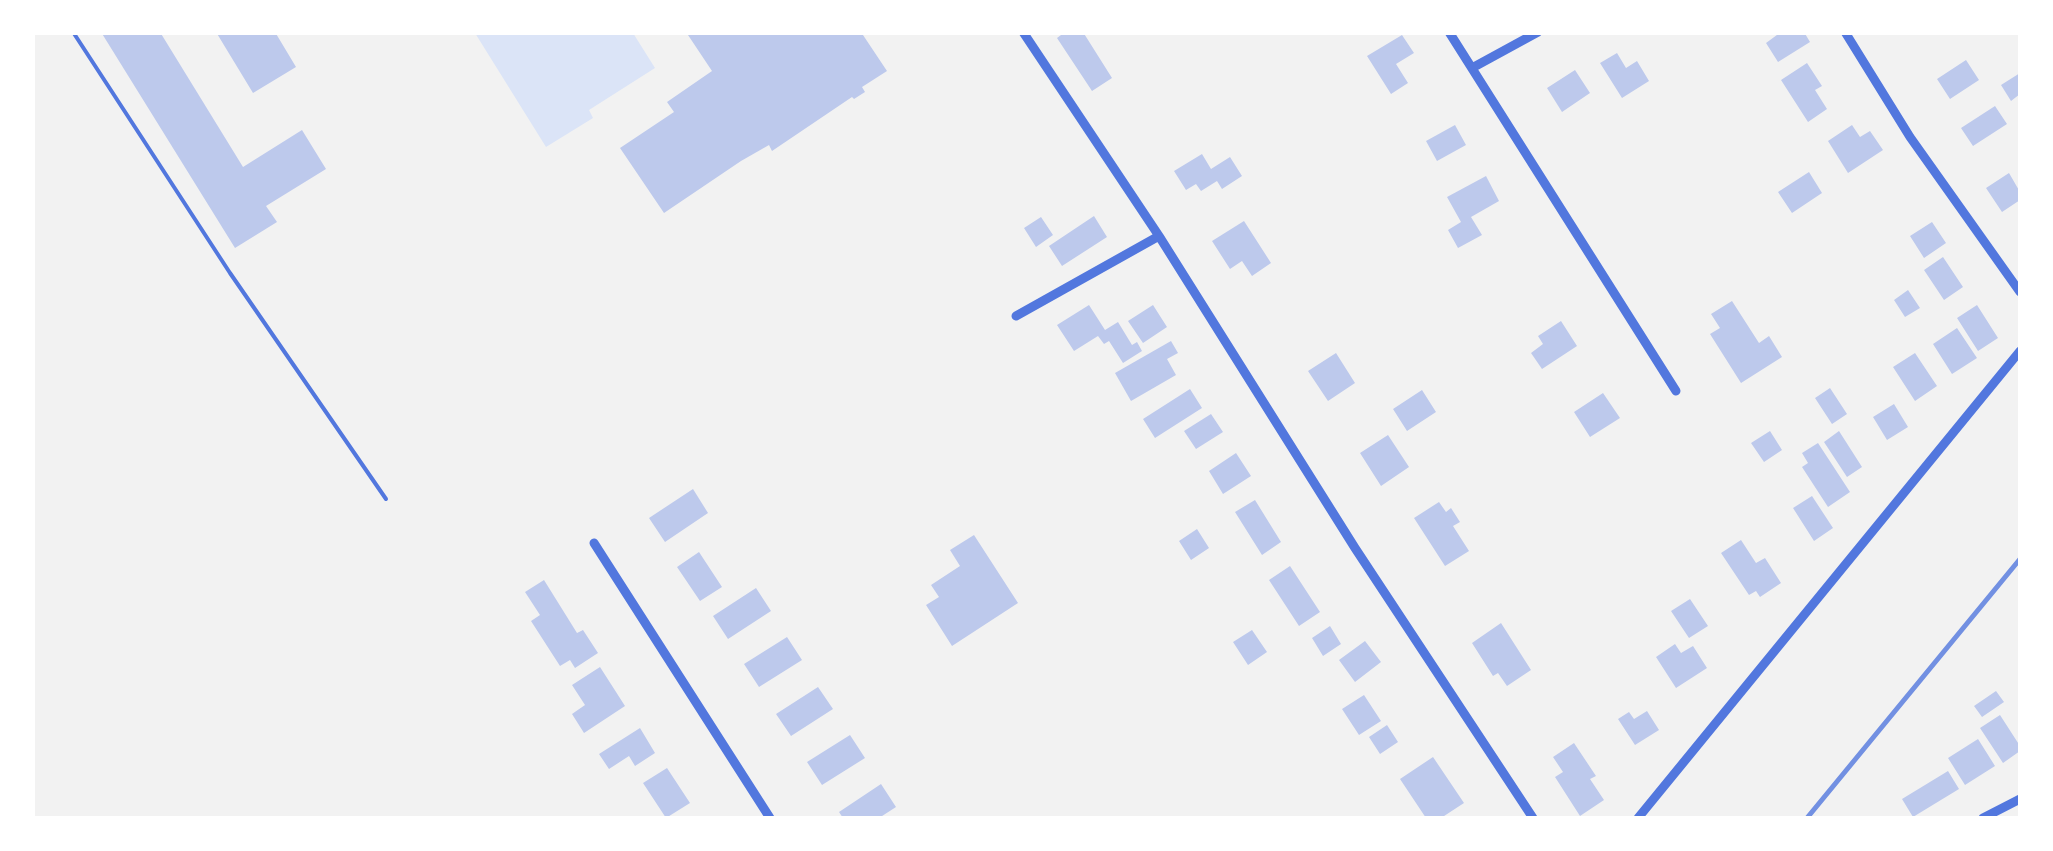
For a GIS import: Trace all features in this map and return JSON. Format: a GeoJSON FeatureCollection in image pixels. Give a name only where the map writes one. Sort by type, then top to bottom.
{"type":"FeatureCollection","features":[{"type":"Feature","properties":{"kind":"street"},"geometry":{"type":"LineString","coordinates":[[1024,32],[1533,818]]}},
{"type":"Feature","properties":{"kind":"street"},"geometry":{"type":"LineString","coordinates":[[1450,32],[1676,391]]}},
{"type":"Feature","properties":{"kind":"street"},"geometry":{"type":"LineString","coordinates":[[1472,68],[1538,32]]}},
{"type":"Feature","properties":{"kind":"street"},"geometry":{"type":"LineString","coordinates":[[1844,32],[1910,137],[2020,292]]}},
{"type":"Feature","properties":{"kind":"street"},"geometry":{"type":"LineString","coordinates":[[1016,316],[1159,236]]}},
{"type":"Feature","properties":{"kind":"street"},"geometry":{"type":"LineString","coordinates":[[1638,818],[2020,351]]}},
{"type":"Feature","properties":{"kind":"street"},"geometry":{"type":"LineString","coordinates":[[594,543],[770,818]]}},
{"type":"Feature","properties":{"kind":"street"},"geometry":{"type":"LineString","coordinates":[[1982,818],[2020,799]]}},
{"type":"Feature","properties":{"kind":"lane"},"geometry":{"type":"LineString","coordinates":[[73,32],[230,274],[386,499]]}},
{"type":"Feature","properties":{"kind":"shaded area"},"geometry":{"type":"Polygon","coordinates":[[[475,33],[633,33],[655,68],[589,110],[593,118],[546,147],[475,33]]]}},
{"type":"Feature","properties":{"kind":"building"},"geometry":{"type":"Polygon","coordinates":[[[101,32],[160,32],[243,167],[302,130],[326,169],[266,206],[277,222],[235,248],[101,32]]]}},
{"type":"Feature","properties":{"kind":"building"},"geometry":{"type":"Polygon","coordinates":[[[216,32],[275,32],[296,67],[253,93],[216,32]]]}},
{"type":"Feature","properties":{"kind":"building"},"geometry":{"type":"Polygon","coordinates":[[[686,32],[861,32],[887,71],[862,87],[865,92],[772,151],[769,145],[741,161],[664,213],[620,148],[674,112],[667,102],[712,71],[686,32]]]}},
{"type":"Feature","properties":{"kind":"building"},"geometry":{"type":"Polygon","coordinates":[[[1065,32],[1083,32],[1112,78],[1092,91],[1057,38],[1065,32]]]}},
{"type":"Feature","properties":{"kind":"building"},"geometry":{"type":"Polygon","coordinates":[[[1781,32],[1804,32],[1810,42],[1778,62],[1766,43],[1781,32]]]}},
{"type":"Feature","properties":{"kind":"building"},"geometry":{"type":"Polygon","coordinates":[[[1402,35],[1414,53],[1396,64],[1408,83],[1391,94],[1367,56],[1402,35]]]}},
{"type":"Feature","properties":{"kind":"building"},"geometry":{"type":"Polygon","coordinates":[[[1617,53],[1626,68],[1637,61],[1649,81],[1622,98],[1600,63],[1617,53]]]}},
{"type":"Feature","properties":{"kind":"building"},"geometry":{"type":"Polygon","coordinates":[[[1966,60],[1979,80],[1950,99],[1937,79],[1966,60]]]}},
{"type":"Feature","properties":{"kind":"building"},"geometry":{"type":"Polygon","coordinates":[[[1807,63],[1822,86],[1815,90],[1827,109],[1808,122],[1781,80],[1807,63]]]}},
{"type":"Feature","properties":{"kind":"building"},"geometry":{"type":"Polygon","coordinates":[[[1575,70],[1590,93],[1562,112],[1547,88],[1575,70]]]}},
{"type":"Feature","properties":{"kind":"building"},"geometry":{"type":"Polygon","coordinates":[[[2020,73],[2020,94],[2011,101],[2001,85],[2020,73]]]}},
{"type":"Feature","properties":{"kind":"building"},"geometry":{"type":"Polygon","coordinates":[[[1995,106],[2007,124],[1973,146],[1961,128],[1995,106]]]}},
{"type":"Feature","properties":{"kind":"building"},"geometry":{"type":"Polygon","coordinates":[[[1455,125],[1466,145],[1437,161],[1426,141],[1455,125]]]}},
{"type":"Feature","properties":{"kind":"building"},"geometry":{"type":"Polygon","coordinates":[[[1852,125],[1860,137],[1870,131],[1883,150],[1848,173],[1828,141],[1852,125]]]}},
{"type":"Feature","properties":{"kind":"building"},"geometry":{"type":"Polygon","coordinates":[[[1202,154],[1211,169],[1230,157],[1242,176],[1222,189],[1217,181],[1201,191],[1196,184],[1186,190],[1174,171],[1202,154]]]}},
{"type":"Feature","properties":{"kind":"building"},"geometry":{"type":"Polygon","coordinates":[[[1809,172],[1822,193],[1792,213],[1778,192],[1809,172]]]}},
{"type":"Feature","properties":{"kind":"building"},"geometry":{"type":"Polygon","coordinates":[[[2009,173],[2020,192],[2020,200],[2002,212],[1986,188],[2009,173]]]}},
{"type":"Feature","properties":{"kind":"building"},"geometry":{"type":"Polygon","coordinates":[[[1486,176],[1499,201],[1471,217],[1482,235],[1458,248],[1448,230],[1461,222],[1447,197],[1486,176]]]}},
{"type":"Feature","properties":{"kind":"building"},"geometry":{"type":"Polygon","coordinates":[[[1094,216],[1107,237],[1062,266],[1049,246],[1094,216]]]}},
{"type":"Feature","properties":{"kind":"building"},"geometry":{"type":"Polygon","coordinates":[[[1041,217],[1053,235],[1036,247],[1024,228],[1041,217]]]}},
{"type":"Feature","properties":{"kind":"building"},"geometry":{"type":"Polygon","coordinates":[[[1244,221],[1271,263],[1252,276],[1242,261],[1230,269],[1212,241],[1244,221]]]}},
{"type":"Feature","properties":{"kind":"building"},"geometry":{"type":"Polygon","coordinates":[[[1932,222],[1946,243],[1924,258],[1910,236],[1932,222]]]}},
{"type":"Feature","properties":{"kind":"building"},"geometry":{"type":"Polygon","coordinates":[[[1943,257],[1963,287],[1944,300],[1924,270],[1943,257]]]}},
{"type":"Feature","properties":{"kind":"building"},"geometry":{"type":"Polygon","coordinates":[[[1908,290],[1920,308],[1905,317],[1894,300],[1908,290]]]}},
{"type":"Feature","properties":{"kind":"building"},"geometry":{"type":"Polygon","coordinates":[[[1732,301],[1759,343],[1769,336],[1782,357],[1741,383],[1710,334],[1720,328],[1711,314],[1732,301]]]}},
{"type":"Feature","properties":{"kind":"building"},"geometry":{"type":"Polygon","coordinates":[[[1089,305],[1105,330],[1118,322],[1132,345],[1137,342],[1142,351],[1123,363],[1109,341],[1104,344],[1098,336],[1074,351],[1057,325],[1089,305]]]}},
{"type":"Feature","properties":{"kind":"building"},"geometry":{"type":"Polygon","coordinates":[[[1153,305],[1167,327],[1143,343],[1128,321],[1153,305]]]}},
{"type":"Feature","properties":{"kind":"building"},"geometry":{"type":"Polygon","coordinates":[[[1977,305],[1998,338],[1978,351],[1957,318],[1977,305]]]}},
{"type":"Feature","properties":{"kind":"building"},"geometry":{"type":"Polygon","coordinates":[[[1561,321],[1577,346],[1542,369],[1531,353],[1543,344],[1538,336],[1561,321]]]}},
{"type":"Feature","properties":{"kind":"building"},"geometry":{"type":"Polygon","coordinates":[[[1957,328],[1977,358],[1952,374],[1933,344],[1957,328]]]}},
{"type":"Feature","properties":{"kind":"building"},"geometry":{"type":"Polygon","coordinates":[[[1171,341],[1178,353],[1167,359],[1176,375],[1131,401],[1115,373],[1171,341]]]}},
{"type":"Feature","properties":{"kind":"building"},"geometry":{"type":"Polygon","coordinates":[[[1336,353],[1355,383],[1328,401],[1308,371],[1336,353]]]}},
{"type":"Feature","properties":{"kind":"building"},"geometry":{"type":"Polygon","coordinates":[[[1915,353],[1937,386],[1915,401],[1893,367],[1915,353]]]}},
{"type":"Feature","properties":{"kind":"building"},"geometry":{"type":"Polygon","coordinates":[[[1830,388],[1847,414],[1832,424],[1815,398],[1830,388]]]}},
{"type":"Feature","properties":{"kind":"building"},"geometry":{"type":"Polygon","coordinates":[[[1190,389],[1202,408],[1155,438],[1143,419],[1190,389]]]}},
{"type":"Feature","properties":{"kind":"building"},"geometry":{"type":"Polygon","coordinates":[[[1422,390],[1436,412],[1407,431],[1393,409],[1422,390]]]}},
{"type":"Feature","properties":{"kind":"building"},"geometry":{"type":"Polygon","coordinates":[[[1603,393],[1620,418],[1590,437],[1574,412],[1603,393]]]}},
{"type":"Feature","properties":{"kind":"building"},"geometry":{"type":"Polygon","coordinates":[[[1894,404],[1908,427],[1887,440],[1873,417],[1894,404]]]}},
{"type":"Feature","properties":{"kind":"building"},"geometry":{"type":"Polygon","coordinates":[[[1211,414],[1223,432],[1196,449],[1184,431],[1211,414]]]}},
{"type":"Feature","properties":{"kind":"building"},"geometry":{"type":"Polygon","coordinates":[[[1770,431],[1782,450],[1764,462],[1751,443],[1770,431]]]}},
{"type":"Feature","properties":{"kind":"building"},"geometry":{"type":"Polygon","coordinates":[[[1839,431],[1862,467],[1847,477],[1824,442],[1839,431]]]}},
{"type":"Feature","properties":{"kind":"building"},"geometry":{"type":"Polygon","coordinates":[[[1388,435],[1409,467],[1381,486],[1360,453],[1388,435]]]}},
{"type":"Feature","properties":{"kind":"building"},"geometry":{"type":"Polygon","coordinates":[[[1818,443],[1850,492],[1828,507],[1802,467],[1808,463],[1802,453],[1818,443]]]}},
{"type":"Feature","properties":{"kind":"building"},"geometry":{"type":"Polygon","coordinates":[[[1236,453],[1251,476],[1223,494],[1209,471],[1236,453]]]}},
{"type":"Feature","properties":{"kind":"building"},"geometry":{"type":"Polygon","coordinates":[[[693,489],[708,513],[665,542],[649,518],[693,489]]]}},
{"type":"Feature","properties":{"kind":"building"},"geometry":{"type":"Polygon","coordinates":[[[1812,496],[1833,528],[1814,541],[1793,508],[1812,496]]]}},
{"type":"Feature","properties":{"kind":"building"},"geometry":{"type":"Polygon","coordinates":[[[1255,500],[1281,542],[1262,555],[1235,512],[1255,500]]]}},
{"type":"Feature","properties":{"kind":"building"},"geometry":{"type":"Polygon","coordinates":[[[1439,502],[1446,512],[1451,508],[1460,522],[1453,526],[1469,551],[1445,566],[1414,518],[1439,502]]]}},
{"type":"Feature","properties":{"kind":"building"},"geometry":{"type":"Polygon","coordinates":[[[1197,529],[1209,548],[1191,560],[1179,541],[1197,529]]]}},
{"type":"Feature","properties":{"kind":"building"},"geometry":{"type":"Polygon","coordinates":[[[974,535],[1018,603],[952,646],[926,605],[939,597],[931,585],[960,566],[950,550],[974,535]]]}},
{"type":"Feature","properties":{"kind":"building"},"geometry":{"type":"Polygon","coordinates":[[[1741,540],[1756,563],[1765,558],[1781,583],[1760,597],[1756,591],[1749,595],[1721,553],[1741,540]]]}},
{"type":"Feature","properties":{"kind":"building"},"geometry":{"type":"Polygon","coordinates":[[[699,552],[722,587],[700,601],[677,567],[699,552]]]}},
{"type":"Feature","properties":{"kind":"building"},"geometry":{"type":"Polygon","coordinates":[[[1290,566],[1320,612],[1299,626],[1269,580],[1290,566]]]}},
{"type":"Feature","properties":{"kind":"building"},"geometry":{"type":"Polygon","coordinates":[[[544,580],[577,633],[583,630],[598,653],[575,668],[570,660],[560,666],[531,621],[540,615],[525,592],[544,580]]]}},
{"type":"Feature","properties":{"kind":"building"},"geometry":{"type":"Polygon","coordinates":[[[756,588],[771,611],[728,639],[713,616],[756,588]]]}},
{"type":"Feature","properties":{"kind":"building"},"geometry":{"type":"Polygon","coordinates":[[[1690,599],[1708,626],[1689,638],[1671,611],[1690,599]]]}},
{"type":"Feature","properties":{"kind":"building"},"geometry":{"type":"Polygon","coordinates":[[[1501,623],[1531,670],[1507,686],[1498,673],[1493,676],[1472,643],[1501,623]]]}},
{"type":"Feature","properties":{"kind":"building"},"geometry":{"type":"Polygon","coordinates":[[[1330,626],[1341,644],[1323,656],[1312,638],[1330,626]]]}},
{"type":"Feature","properties":{"kind":"building"},"geometry":{"type":"Polygon","coordinates":[[[1252,630],[1267,652],[1248,665],[1233,642],[1252,630]]]}},
{"type":"Feature","properties":{"kind":"building"},"geometry":{"type":"Polygon","coordinates":[[[787,637],[802,660],[759,687],[744,664],[787,637]]]}},
{"type":"Feature","properties":{"kind":"building"},"geometry":{"type":"Polygon","coordinates":[[[1365,641],[1381,662],[1355,682],[1339,660],[1365,641]]]}},
{"type":"Feature","properties":{"kind":"building"},"geometry":{"type":"Polygon","coordinates":[[[1675,644],[1681,653],[1693,646],[1707,668],[1676,688],[1656,657],[1675,644]]]}},
{"type":"Feature","properties":{"kind":"building"},"geometry":{"type":"Polygon","coordinates":[[[600,667],[625,706],[584,733],[572,714],[585,705],[572,685],[600,667]]]}},
{"type":"Feature","properties":{"kind":"building"},"geometry":{"type":"Polygon","coordinates":[[[818,687],[833,709],[791,736],[776,714],[818,687]]]}},
{"type":"Feature","properties":{"kind":"building"},"geometry":{"type":"Polygon","coordinates":[[[1996,691],[2004,702],[1982,717],[1974,706],[1996,691]]]}},
{"type":"Feature","properties":{"kind":"building"},"geometry":{"type":"Polygon","coordinates":[[[1364,695],[1381,721],[1359,735],[1342,709],[1364,695]]]}},
{"type":"Feature","properties":{"kind":"building"},"geometry":{"type":"Polygon","coordinates":[[[1647,711],[1659,730],[1635,745],[1618,719],[1629,712],[1634,719],[1647,711]]]}},
{"type":"Feature","properties":{"kind":"building"},"geometry":{"type":"Polygon","coordinates":[[[2000,715],[2020,746],[2020,751],[2003,763],[1980,728],[2000,715]]]}},
{"type":"Feature","properties":{"kind":"building"},"geometry":{"type":"Polygon","coordinates":[[[1387,725],[1398,742],[1380,754],[1369,737],[1387,725]]]}},
{"type":"Feature","properties":{"kind":"building"},"geometry":{"type":"Polygon","coordinates":[[[640,728],[655,753],[635,766],[629,756],[609,769],[599,754],[640,728]]]}},
{"type":"Feature","properties":{"kind":"building"},"geometry":{"type":"Polygon","coordinates":[[[850,735],[865,758],[822,785],[807,762],[850,735]]]}},
{"type":"Feature","properties":{"kind":"building"},"geometry":{"type":"Polygon","coordinates":[[[1978,739],[1995,766],[1965,785],[1948,758],[1978,739]]]}},
{"type":"Feature","properties":{"kind":"building"},"geometry":{"type":"Polygon","coordinates":[[[1574,743],[1596,776],[1590,779],[1604,800],[1580,816],[1555,777],[1563,772],[1553,757],[1574,743]]]}},
{"type":"Feature","properties":{"kind":"building"},"geometry":{"type":"Polygon","coordinates":[[[1433,757],[1464,803],[1441,818],[1426,818],[1400,779],[1433,757]]]}},
{"type":"Feature","properties":{"kind":"building"},"geometry":{"type":"Polygon","coordinates":[[[667,768],[690,803],[666,818],[643,783],[667,768]]]}},
{"type":"Feature","properties":{"kind":"building"},"geometry":{"type":"Polygon","coordinates":[[[1948,771],[1959,789],[1913,817],[1902,799],[1948,771]]]}},
{"type":"Feature","properties":{"kind":"building"},"geometry":{"type":"Polygon","coordinates":[[[881,784],[896,807],[879,818],[843,818],[839,812],[881,784]]]}},
{"type":"Feature","properties":{"kind":"railway"},"geometry":{"type":"LineString","coordinates":[[1807,818],[2020,559]]}}]}
